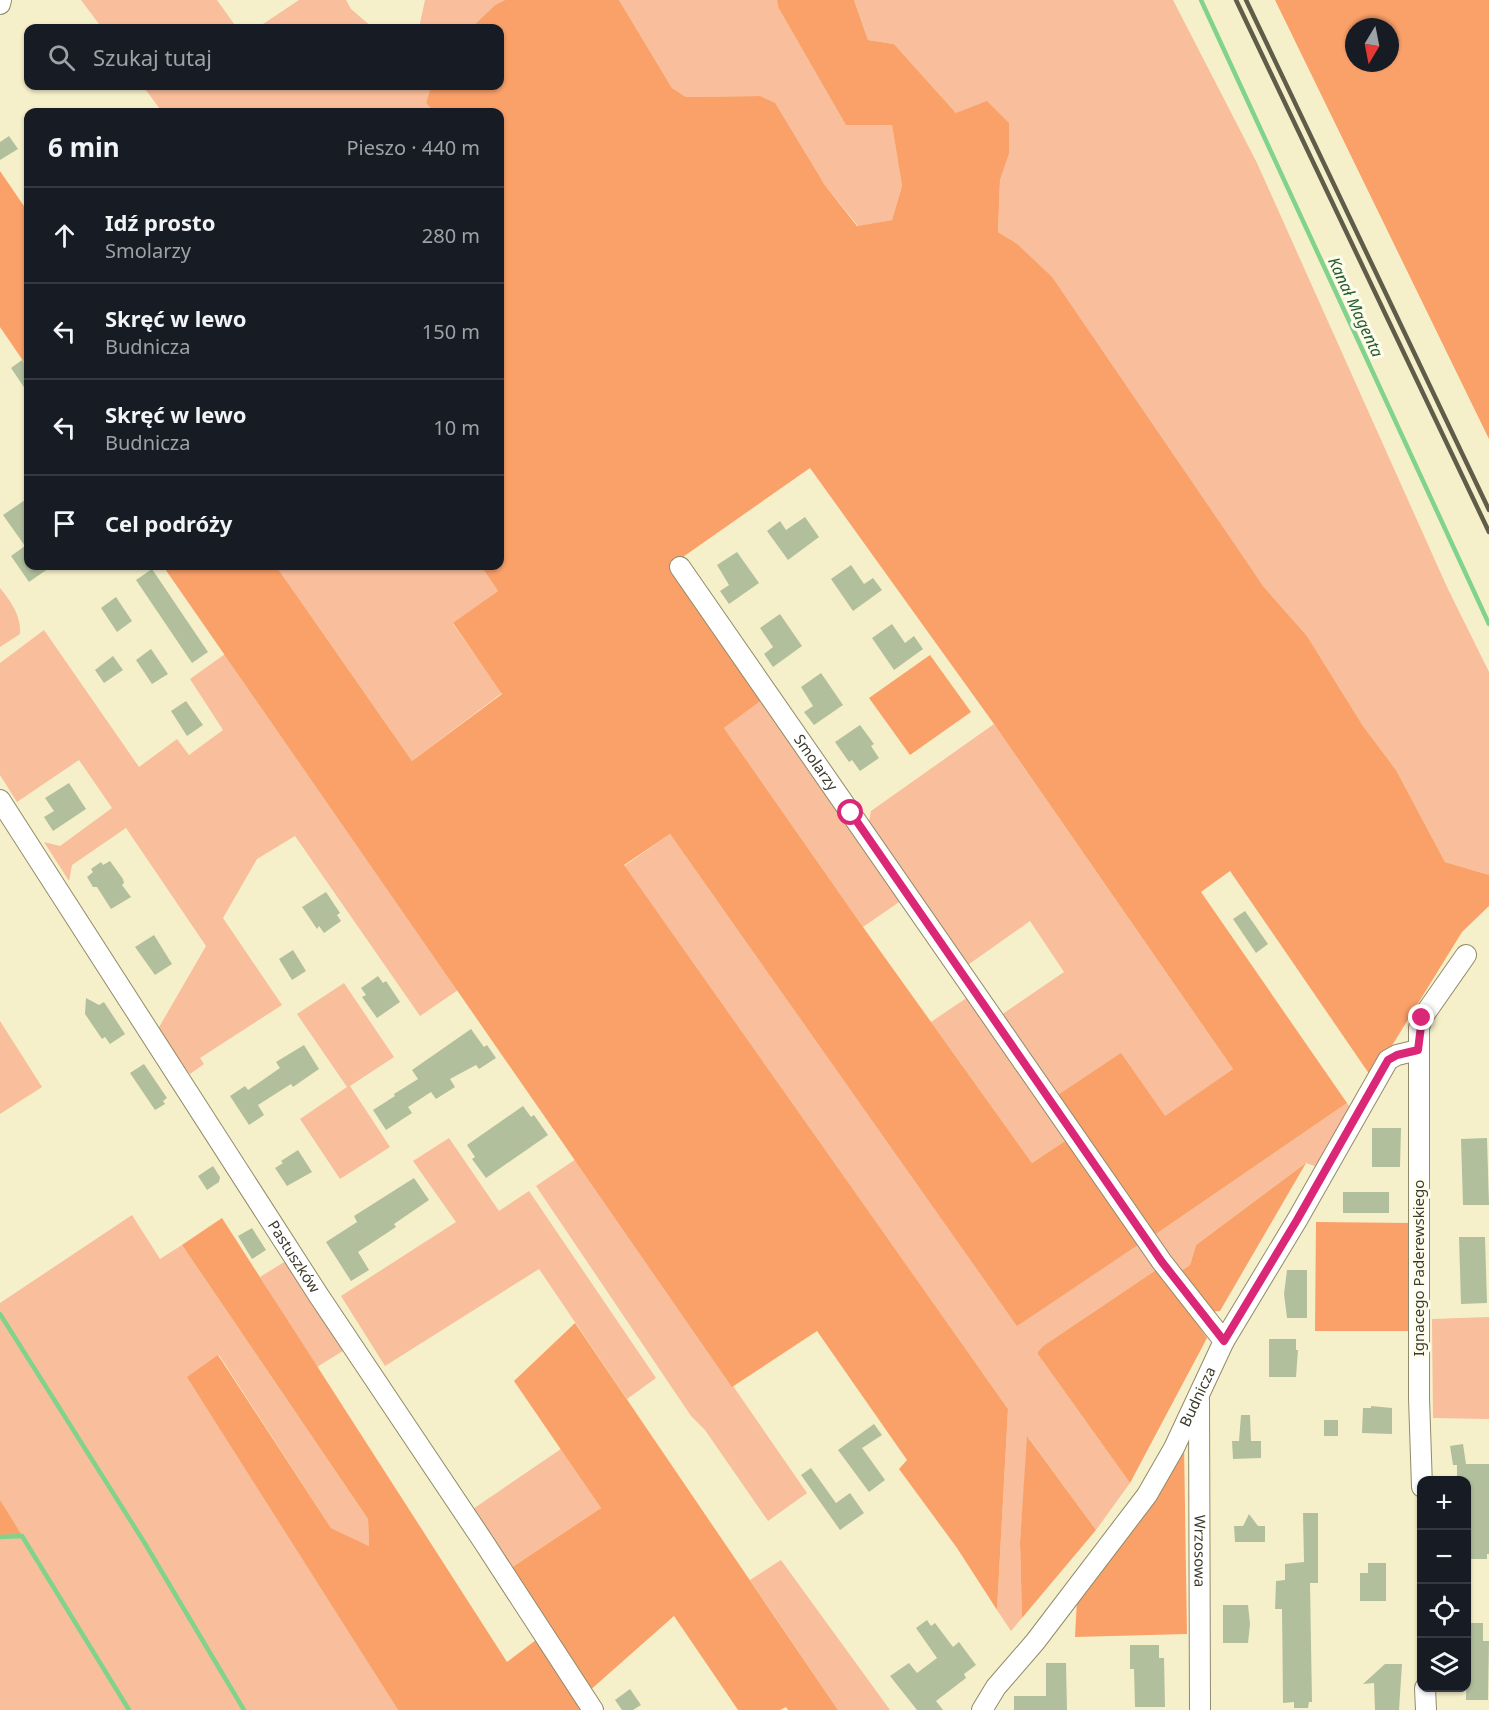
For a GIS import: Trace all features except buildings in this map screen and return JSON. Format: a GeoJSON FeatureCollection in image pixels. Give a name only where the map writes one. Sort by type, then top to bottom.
{"type":"FeatureCollection","features":[{"type":"Feature","properties":{"kind":"street","name":"Smolarzy"},"geometry":{"type":"LineString","coordinates":[[680,567],[1162,1262],[1224,1341]]}},
{"type":"Feature","properties":{"kind":"street","name":"Pastuszków"},"geometry":{"type":"LineString","coordinates":[[0,800],[319,1296],[593,1710]]}},
{"type":"Feature","properties":{"kind":"street"},"geometry":{"type":"LineString","coordinates":[[1418,1050],[1422,1018],[1466,955]]}},
{"type":"Feature","properties":{"kind":"street","name":"Budnicza"},"geometry":{"type":"LineString","coordinates":[[982,1710],[996,1687],[1035,1642],[1147,1495],[1174,1448],[1199,1390],[1224,1341],[1297,1220],[1388,1060],[1397,1055],[1418,1050]]}},
{"type":"Feature","properties":{"kind":"street","name":"Ignacego Paderewskiego"},"geometry":{"type":"LineString","coordinates":[[1418,1050],[1419,1398],[1422,1476]]}},
{"type":"Feature","properties":{"kind":"street","name":"Wrzosowa"},"geometry":{"type":"LineString","coordinates":[[1199,1390],[1200,1710]]}},
{"type":"Feature","properties":{"kind":"street"},"geometry":{"type":"LineString","coordinates":[[1425,1692],[1426,1710]]}},
{"type":"Feature","properties":{"kind":"shaded area"},"geometry":{"type":"Polygon","coordinates":[[[81,0],[217,0],[234,24],[99,24],[81,0]]]}},
{"type":"Feature","properties":{"kind":"shaded area"},"geometry":{"type":"Polygon","coordinates":[[[299,0],[346,0],[351,9],[368,24],[263,24],[299,0]]]}},
{"type":"Feature","properties":{"kind":"shaded area"},"geometry":{"type":"Polygon","coordinates":[[[425,0],[505,0],[495,5],[475,24],[420,24],[425,0]]]}},
{"type":"Feature","properties":{"kind":"shaded area"},"geometry":{"type":"Polygon","coordinates":[[[505,0],[619,0],[672,88],[686,97],[760,96],[775,103],[824,184],[857,226],[892,220],[902,186],[892,125],[846,125],[778,7],[777,0],[854,0],[868,40],[894,44],[956,113],[987,101],[1009,123],[1009,154],[1000,180],[998,232],[1016,243],[1052,277],[1263,586],[1307,636],[1363,726],[1396,770],[1445,862],[1489,875],[1489,906],[1462,932],[1372,1078],[1230,871],[1201,892],[1347,1103],[1153,1236],[1055,1097],[1121,1053],[1165,1116],[1233,1069],[994,724],[810,468],[670,566],[762,700],[724,728],[1032,1163],[1068,1139],[1141,1243],[1017,1326],[670,834],[624,865],[1008,1409],[997,1610],[957,1548],[899,1469],[907,1460],[817,1331],[732,1387],[166,570],[279,570],[412,761],[502,694],[453,623],[498,591],[484,570],[504,570],[504,108],[430,108],[426,103],[430,90],[504,90],[504,24],[475,24],[495,5],[505,0]]]}},
{"type":"Feature","properties":{"kind":"shaded area"},"geometry":{"type":"Polygon","coordinates":[[[619,0],[777,0],[778,7],[846,124],[892,124],[902,186],[892,220],[858,226],[824,184],[760,96],[686,97],[672,88],[619,0]]]}},
{"type":"Feature","properties":{"kind":"shaded area"},"geometry":{"type":"Polygon","coordinates":[[[854,0],[1173,0],[1257,163],[1447,587],[1489,672],[1489,875],[1445,862],[1396,770],[1363,726],[1307,636],[1263,586],[1016,243],[998,232],[1000,180],[1009,154],[956,113],[894,44],[868,40],[854,0]]]}},
{"type":"Feature","properties":{"kind":"shaded area"},"geometry":{"type":"Polygon","coordinates":[[[1275,0],[1489,0],[1489,439],[1275,0]]]}},
{"type":"Feature","properties":{"kind":"shaded area"},"geometry":{"type":"Polygon","coordinates":[[[146,90],[430,90],[426,103],[430,108],[159,108],[146,90]]]}},
{"type":"Feature","properties":{"kind":"shaded area"},"geometry":{"type":"Polygon","coordinates":[[[0,171],[24,206],[24,362],[0,327],[0,171]]]}},
{"type":"Feature","properties":{"kind":"shaded area"},"geometry":{"type":"Polygon","coordinates":[[[279,570],[484,570],[498,591],[453,624],[502,693],[412,761],[279,570]]]}},
{"type":"Feature","properties":{"kind":"shaded area"},"geometry":{"type":"Polygon","coordinates":[[[0,588],[17,615],[20,634],[0,647],[0,588]]]}},
{"type":"Feature","properties":{"kind":"shaded area"},"geometry":{"type":"Polygon","coordinates":[[[44,630],[139,767],[177,739],[189,755],[223,730],[190,679],[225,654],[458,990],[420,1016],[295,836],[257,859],[223,918],[282,1005],[200,1058],[204,1064],[190,1074],[174,1055],[158,1029],[206,946],[126,828],[72,865],[69,881],[44,842],[60,846],[112,808],[79,760],[17,802],[0,775],[0,663],[44,630]]]}},
{"type":"Feature","properties":{"kind":"shaded area"},"geometry":{"type":"Polygon","coordinates":[[[930,655],[971,712],[910,755],[869,698],[930,655]]]}},
{"type":"Feature","properties":{"kind":"shaded area"},"geometry":{"type":"Polygon","coordinates":[[[762,700],[902,900],[863,927],[724,728],[762,700]]]}},
{"type":"Feature","properties":{"kind":"shaded area"},"geometry":{"type":"Polygon","coordinates":[[[994,724],[1233,1069],[1164,1117],[1055,1097],[1001,1015],[1064,972],[1030,921],[965,967],[868,827],[871,811],[994,724]]]}},
{"type":"Feature","properties":{"kind":"shaded area"},"geometry":{"type":"Polygon","coordinates":[[[670,834],[1017,1325],[1141,1243],[1159,1268],[1043,1346],[1037,1353],[1130,1483],[1096,1530],[1028,1437],[1020,1542],[1022,1618],[1011,1631],[997,1610],[1008,1409],[624,866],[670,834]]]}},
{"type":"Feature","properties":{"kind":"shaded area"},"geometry":{"type":"Polygon","coordinates":[[[344,983],[394,1057],[350,1086],[390,1147],[340,1179],[300,1119],[347,1087],[297,1014],[344,983]]]}},
{"type":"Feature","properties":{"kind":"shaded area"},"geometry":{"type":"Polygon","coordinates":[[[968,997],[1068,1139],[1032,1163],[931,1022],[968,997]]]}},
{"type":"Feature","properties":{"kind":"shaded area"},"geometry":{"type":"Polygon","coordinates":[[[0,1021],[42,1087],[0,1114],[0,1021]]]}},
{"type":"Feature","properties":{"kind":"shaded area"},"geometry":{"type":"Polygon","coordinates":[[[1347,1103],[1353,1111],[1320,1168],[1306,1163],[1196,1245],[1190,1265],[1178,1273],[1153,1236],[1347,1103]]]}},
{"type":"Feature","properties":{"kind":"shaded area"},"geometry":{"type":"Polygon","coordinates":[[[449,1138],[499,1211],[529,1191],[656,1378],[627,1399],[539,1269],[385,1366],[341,1296],[456,1222],[413,1161],[449,1138]]]}},
{"type":"Feature","properties":{"kind":"shaded area"},"geometry":{"type":"Polygon","coordinates":[[[576,1159],[807,1493],[768,1521],[705,1430],[691,1416],[536,1186],[576,1159]]]}},
{"type":"Feature","properties":{"kind":"shaded area"},"geometry":{"type":"Polygon","coordinates":[[[1306,1163],[1220,1311],[1206,1312],[1178,1273],[1190,1265],[1196,1245],[1306,1163]]]}},
{"type":"Feature","properties":{"kind":"shaded area"},"geometry":{"type":"Polygon","coordinates":[[[132,1215],[160,1259],[182,1245],[368,1519],[369,1546],[331,1528],[219,1355],[188,1377],[398,1710],[0,1710],[0,1536],[20,1534],[0,1500],[0,1303],[132,1215]]]}},
{"type":"Feature","properties":{"kind":"shaded area"},"geometry":{"type":"Polygon","coordinates":[[[222,1218],[507,1662],[536,1640],[582,1710],[398,1710],[187,1377],[218,1355],[331,1528],[369,1546],[368,1519],[182,1245],[222,1218]]]}},
{"type":"Feature","properties":{"kind":"shaded area"},"geometry":{"type":"Polygon","coordinates":[[[1316,1222],[1412,1223],[1411,1331],[1315,1331],[1316,1222]]]}},
{"type":"Feature","properties":{"kind":"shaded area"},"geometry":{"type":"Polygon","coordinates":[[[289,1259],[346,1349],[317,1367],[260,1277],[289,1259]]]}},
{"type":"Feature","properties":{"kind":"shaded area"},"geometry":{"type":"Polygon","coordinates":[[[1159,1268],[1207,1338],[1130,1483],[1037,1353],[1043,1346],[1159,1268]]]}},
{"type":"Feature","properties":{"kind":"shaded area"},"geometry":{"type":"Polygon","coordinates":[[[1489,1317],[1489,1419],[1433,1418],[1432,1319],[1489,1317]]]}},
{"type":"Feature","properties":{"kind":"shaded area"},"geometry":{"type":"Polygon","coordinates":[[[575,1323],[838,1710],[788,1710],[786,1707],[780,1710],[738,1710],[674,1616],[588,1692],[508,1570],[601,1508],[514,1381],[575,1323]]]}},
{"type":"Feature","properties":{"kind":"shaded area"},"geometry":{"type":"Polygon","coordinates":[[[1027,1436],[1096,1530],[1022,1618],[1020,1542],[1027,1436]]]}},
{"type":"Feature","properties":{"kind":"shaded area"},"geometry":{"type":"Polygon","coordinates":[[[1184,1444],[1187,1634],[1075,1637],[1077,1599],[1184,1444]]]}},
{"type":"Feature","properties":{"kind":"shaded area"},"geometry":{"type":"Polygon","coordinates":[[[561,1449],[601,1508],[508,1570],[470,1511],[561,1449]]]}},
{"type":"Feature","properties":{"kind":"shaded area"},"geometry":{"type":"Polygon","coordinates":[[[0,1500],[21,1534],[0,1536],[0,1500]]]}},
{"type":"Feature","properties":{"kind":"shaded area"},"geometry":{"type":"Polygon","coordinates":[[[781,1560],[890,1710],[838,1710],[750,1580],[781,1560]]]}},
{"type":"Feature","properties":{"kind":"waterway","name":"Kanał Magenta"},"geometry":{"type":"LineString","coordinates":[[1201,0],[1489,624]]}},
{"type":"Feature","properties":{"kind":"waterway"},"geometry":{"type":"LineString","coordinates":[[0,1314],[144,1542],[244,1710]]}},
{"type":"Feature","properties":{"kind":"waterway"},"geometry":{"type":"LineString","coordinates":[[0,1537],[22,1536],[129,1710]]}},
{"type":"Feature","properties":{"kind":"railway"},"geometry":{"type":"LineString","coordinates":[[1236,0],[1489,532]]}},
{"type":"Feature","properties":{"kind":"railway"},"geometry":{"type":"LineString","coordinates":[[1246,0],[1489,510]]}},
{"type":"Feature","properties":{"kind":"route"},"geometry":{"type":"LineString","coordinates":[[851,813],[1162,1262],[1224,1341],[1297,1220],[1388,1060],[1397,1055],[1418,1050],[1422,1018]]}}]}
